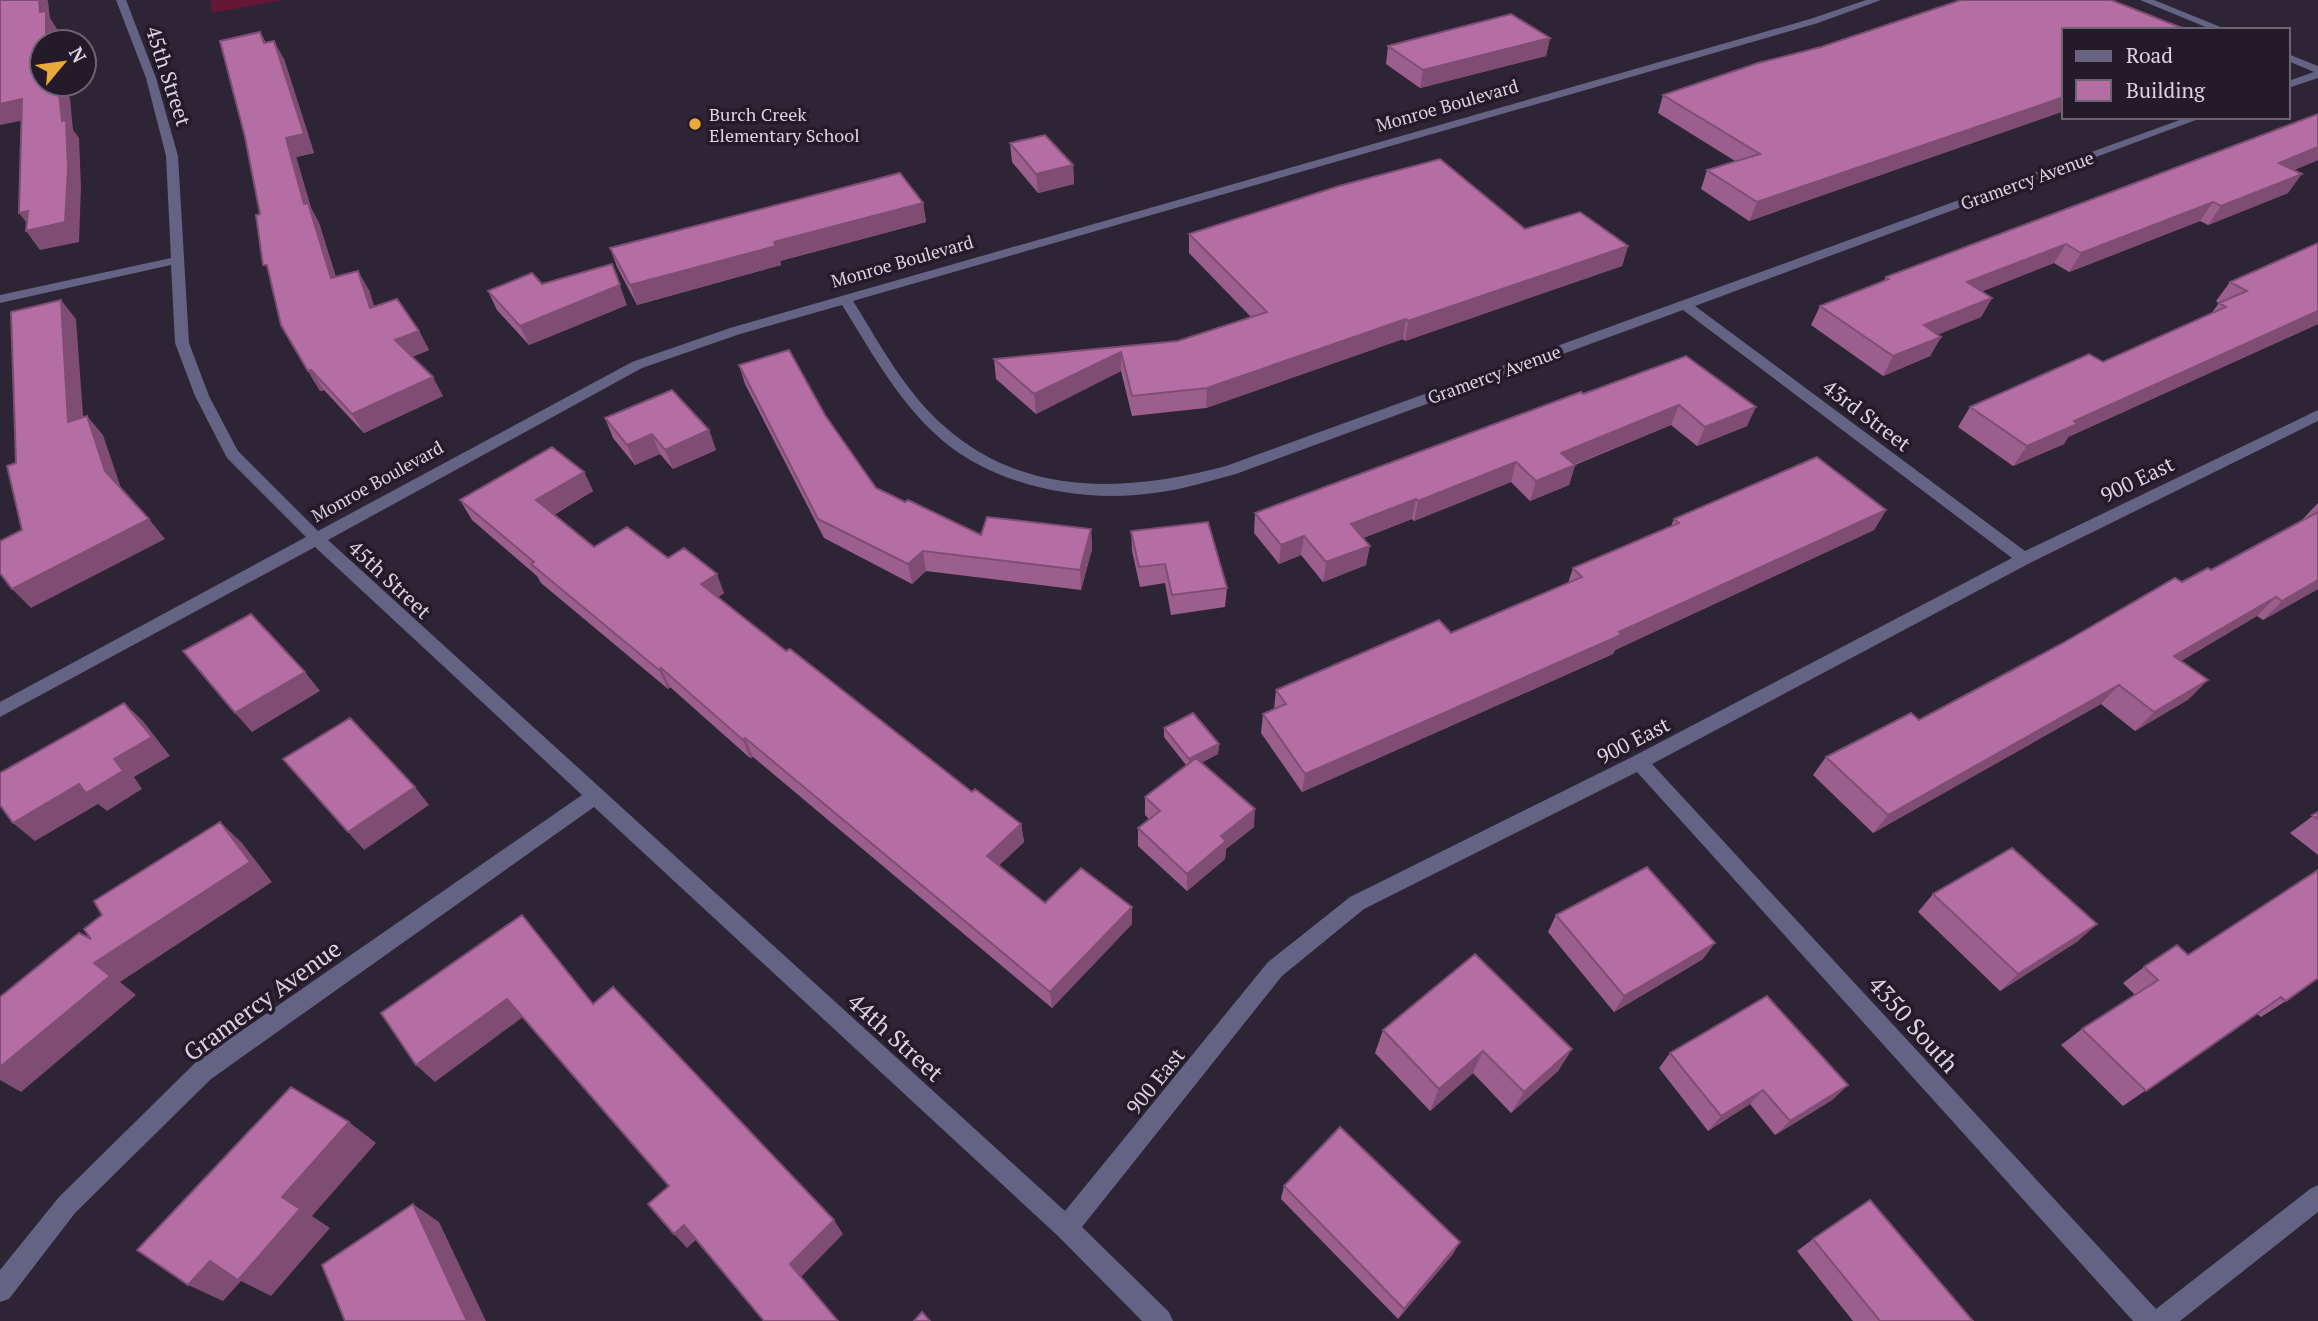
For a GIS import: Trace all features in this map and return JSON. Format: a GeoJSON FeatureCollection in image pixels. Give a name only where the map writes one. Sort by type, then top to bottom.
{"type":"FeatureCollection","features":[{"type":"Feature","properties":{"kind":"street","name":"45th Street"},"geometry":{"type":"LineString","coordinates":[[121,0],[151,78],[172,156],[182,343],[202,396],[232,454],[316,538],[594,797]]}},
{"type":"Feature","properties":{"kind":"street","name":"Monroe Boulevard"},"geometry":{"type":"LineString","coordinates":[[0,710],[637,365],[735,331],[1814,21],[1875,0]]}},
{"type":"Feature","properties":{"kind":"street"},"geometry":{"type":"LineString","coordinates":[[2145,0],[2218,28]]}},
{"type":"Feature","properties":{"kind":"street"},"geometry":{"type":"LineString","coordinates":[[2290,58],[2318,72]]}},
{"type":"Feature","properties":{"kind":"street"},"geometry":{"type":"LineString","coordinates":[[2290,84],[2318,72]]}},
{"type":"Feature","properties":{"kind":"street","name":"Gramercy Avenue"},"geometry":{"type":"LineString","coordinates":[[845,299],[910,397],[938,429],[974,458],[1017,475],[1068,486],[1127,490],[1175,485],[1231,470],[2194,119]]}},
{"type":"Feature","properties":{"kind":"street"},"geometry":{"type":"LineString","coordinates":[[0,299],[178,260]]}},
{"type":"Feature","properties":{"kind":"street","name":"43rd Street"},"geometry":{"type":"LineString","coordinates":[[1685,305],[2024,559]]}},
{"type":"Feature","properties":{"kind":"street","name":"900 East"},"geometry":{"type":"LineString","coordinates":[[1066,1228],[1275,969],[1357,903],[1639,762],[2024,559],[2318,415]]}},
{"type":"Feature","properties":{"kind":"street","name":"4350 South"},"geometry":{"type":"LineString","coordinates":[[1639,762],[2150,1321]]}},
{"type":"Feature","properties":{"kind":"street","name":"Gramercy Avenue"},"geometry":{"type":"LineString","coordinates":[[0,1290],[67,1205],[203,1071],[594,797]]}},
{"type":"Feature","properties":{"kind":"street","name":"44th Street"},"geometry":{"type":"LineString","coordinates":[[594,797],[1066,1228],[1160,1321]]}},
{"type":"Feature","properties":{"kind":"street"},"geometry":{"type":"LineString","coordinates":[[2160,1321],[2318,1197]]}},
{"type":"Feature","properties":{"kind":"shaded area"},"geometry":{"type":"Polygon","coordinates":[[[210,0],[283,0],[212,13],[210,0]]]}},
{"type":"Feature","properties":{"kind":"building"},"geometry":{"type":"Polygon","coordinates":[[[0,0],[39,0],[40,12],[46,11],[46,28],[28,28],[28,98],[60,98],[62,121],[66,120],[68,168],[65,222],[26,231],[28,211],[19,213],[22,99],[0,104],[0,0]]]}},
{"type":"Feature","properties":{"kind":"building"},"geometry":{"type":"Polygon","coordinates":[[[1961,0],[2111,0],[2182,28],[2062,28],[2062,98],[1757,202],[1707,170],[1760,154],[1663,95],[1758,63],[1821,47],[1961,0]]]}},
{"type":"Feature","properties":{"kind":"building"},"geometry":{"type":"Polygon","coordinates":[[[1511,14],[1550,38],[1423,70],[1388,46],[1511,14]]]}},
{"type":"Feature","properties":{"kind":"building"},"geometry":{"type":"Polygon","coordinates":[[[260,32],[264,43],[274,41],[304,134],[286,138],[304,204],[308,203],[331,278],[358,271],[370,308],[397,299],[419,331],[395,340],[433,377],[352,414],[311,370],[308,371],[281,325],[267,265],[263,265],[256,215],[260,214],[245,137],[220,41],[260,32]]]}},
{"type":"Feature","properties":{"kind":"building"},"geometry":{"type":"Polygon","coordinates":[[[2318,114],[2318,147],[2279,163],[2302,174],[2221,206],[2213,202],[2081,253],[2066,244],[1967,282],[1992,298],[1924,325],[1941,337],[1893,356],[1820,306],[1889,279],[1886,277],[2318,114]]]}},
{"type":"Feature","properties":{"kind":"building"},"geometry":{"type":"Polygon","coordinates":[[[1045,135],[1073,165],[1036,174],[1010,143],[1045,135]]]}},
{"type":"Feature","properties":{"kind":"building"},"geometry":{"type":"Polygon","coordinates":[[[1440,159],[1525,229],[1580,212],[1628,246],[1207,388],[1132,396],[1121,352],[1034,394],[994,359],[1178,341],[1267,312],[1189,234],[1339,186],[1440,159]]]}},
{"type":"Feature","properties":{"kind":"building"},"geometry":{"type":"Polygon","coordinates":[[[900,173],[923,203],[774,242],[776,246],[630,285],[610,248],[900,173]]]}},
{"type":"Feature","properties":{"kind":"building"},"geometry":{"type":"Polygon","coordinates":[[[2318,243],[2318,311],[2074,421],[2077,424],[2027,446],[1970,407],[2089,354],[2103,362],[2226,307],[2219,303],[2247,291],[2230,282],[2318,243]]]}},
{"type":"Feature","properties":{"kind":"building"},"geometry":{"type":"Polygon","coordinates":[[[612,264],[620,285],[520,326],[488,291],[532,273],[542,284],[612,264]]]}},
{"type":"Feature","properties":{"kind":"building"},"geometry":{"type":"Polygon","coordinates":[[[61,300],[68,422],[87,416],[105,471],[149,519],[12,589],[0,573],[0,541],[22,530],[7,466],[16,463],[11,312],[61,300]]]}},
{"type":"Feature","properties":{"kind":"building"},"geometry":{"type":"Polygon","coordinates":[[[789,350],[825,415],[876,488],[905,502],[908,500],[981,535],[987,517],[1091,529],[1080,570],[923,551],[908,564],[818,519],[739,365],[789,350]]]}},
{"type":"Feature","properties":{"kind":"building"},"geometry":{"type":"Polygon","coordinates":[[[1686,356],[1756,407],[1705,427],[1679,405],[1561,453],[1575,465],[1536,481],[1516,462],[1351,524],[1370,546],[1326,562],[1304,536],[1281,545],[1255,513],[1581,392],[1583,394],[1686,356]]]}},
{"type":"Feature","properties":{"kind":"building"},"geometry":{"type":"Polygon","coordinates":[[[672,390],[709,430],[665,450],[652,434],[627,445],[605,418],[672,390]]]}},
{"type":"Feature","properties":{"kind":"building"},"geometry":{"type":"Polygon","coordinates":[[[552,447],[584,472],[536,500],[594,547],[627,527],[668,558],[684,548],[717,574],[701,584],[786,651],[790,649],[972,792],[975,789],[1021,824],[987,856],[1045,903],[1081,868],[1132,907],[1050,992],[745,738],[743,740],[661,668],[659,670],[531,564],[534,562],[460,500],[552,447]]]}},
{"type":"Feature","properties":{"kind":"building"},"geometry":{"type":"Polygon","coordinates":[[[1817,457],[1886,510],[1619,632],[1621,635],[1305,774],[1263,714],[1286,704],[1276,690],[1439,620],[1451,633],[1582,577],[1573,568],[1679,523],[1674,519],[1817,457]]]}},
{"type":"Feature","properties":{"kind":"building"},"geometry":{"type":"Polygon","coordinates":[[[2318,512],[2318,580],[2282,601],[2276,597],[2174,656],[2208,680],[2154,712],[2119,685],[1888,815],[1826,757],[1911,713],[1919,720],[2063,643],[2175,578],[2182,582],[2208,568],[2211,570],[2318,512]]]}},
{"type":"Feature","properties":{"kind":"building"},"geometry":{"type":"Polygon","coordinates":[[[1208,522],[1227,588],[1172,595],[1165,564],[1139,567],[1131,531],[1208,522]]]}},
{"type":"Feature","properties":{"kind":"building"},"geometry":{"type":"Polygon","coordinates":[[[251,614],[305,672],[235,713],[183,651],[251,614]]]}},
{"type":"Feature","properties":{"kind":"building"},"geometry":{"type":"Polygon","coordinates":[[[124,703],[152,737],[114,759],[123,771],[86,793],[79,784],[13,823],[0,805],[0,773],[124,703]]]}},
{"type":"Feature","properties":{"kind":"building"},"geometry":{"type":"Polygon","coordinates":[[[1193,713],[1219,744],[1189,759],[1164,728],[1193,713]]]}},
{"type":"Feature","properties":{"kind":"building"},"geometry":{"type":"Polygon","coordinates":[[[350,718],[415,787],[348,832],[283,759],[350,718]]]}},
{"type":"Feature","properties":{"kind":"building"},"geometry":{"type":"Polygon","coordinates":[[[1196,758],[1255,809],[1221,836],[1226,841],[1187,874],[1138,828],[1160,811],[1145,797],[1196,758]]]}},
{"type":"Feature","properties":{"kind":"building"},"geometry":{"type":"Polygon","coordinates":[[[220,822],[250,862],[94,963],[110,976],[0,1067],[0,997],[79,933],[91,939],[84,929],[102,915],[94,901],[220,822]]]}},
{"type":"Feature","properties":{"kind":"building"},"geometry":{"type":"Polygon","coordinates":[[[2012,848],[2097,924],[2018,974],[1933,894],[2012,848]]]}},
{"type":"Feature","properties":{"kind":"building"},"geometry":{"type":"Polygon","coordinates":[[[1647,867],[1715,943],[1624,996],[1556,915],[1647,867]]]}},
{"type":"Feature","properties":{"kind":"building"},"geometry":{"type":"Polygon","coordinates":[[[2318,870],[2318,978],[2286,1001],[2281,997],[2146,1091],[2082,1029],[2158,980],[2144,967],[2177,945],[2188,955],[2318,870]]]}},
{"type":"Feature","properties":{"kind":"building"},"geometry":{"type":"Polygon","coordinates":[[[522,915],[593,1004],[613,987],[834,1220],[790,1264],[838,1321],[764,1321],[684,1225],[674,1234],[648,1204],[669,1186],[507,999],[416,1065],[381,1013],[522,915]]]}},
{"type":"Feature","properties":{"kind":"building"},"geometry":{"type":"Polygon","coordinates":[[[1475,954],[1572,1049],[1524,1092],[1483,1051],[1439,1089],[1383,1030],[1475,954]]]}},
{"type":"Feature","properties":{"kind":"building"},"geometry":{"type":"Polygon","coordinates":[[[1767,996],[1848,1085],[1790,1121],[1763,1090],[1721,1116],[1670,1053],[1767,996]]]}},
{"type":"Feature","properties":{"kind":"building"},"geometry":{"type":"Polygon","coordinates":[[[291,1087],[349,1122],[282,1197],[300,1209],[238,1280],[210,1261],[188,1285],[137,1250],[291,1087]]]}},
{"type":"Feature","properties":{"kind":"building"},"geometry":{"type":"Polygon","coordinates":[[[1340,1127],[1460,1242],[1404,1309],[1284,1186],[1340,1127]]]}},
{"type":"Feature","properties":{"kind":"building"},"geometry":{"type":"Polygon","coordinates":[[[1870,1200],[1973,1321],[1880,1321],[1813,1239],[1870,1200]]]}},
{"type":"Feature","properties":{"kind":"building"},"geometry":{"type":"Polygon","coordinates":[[[413,1204],[467,1321],[345,1321],[322,1265],[413,1204]]]}},
{"type":"Feature","properties":{"kind":"building"},"geometry":{"type":"Polygon","coordinates":[[[922,1312],[930,1321],[914,1321],[922,1312]]]}},
{"type":"Feature","properties":{"kind":"place","name":"Burch Creek Elementary School"},"geometry":{"type":"Point","coordinates":[695,124]}}]}
